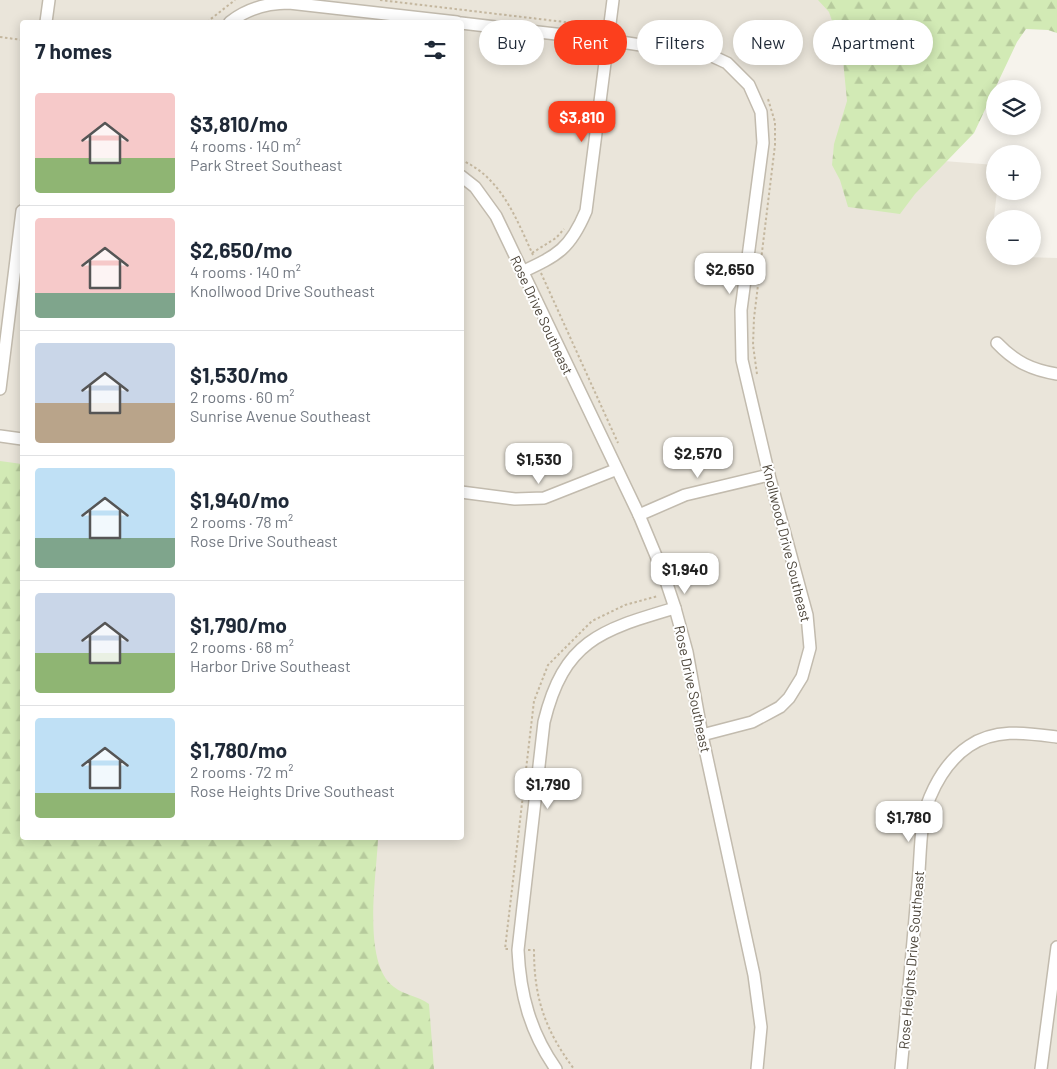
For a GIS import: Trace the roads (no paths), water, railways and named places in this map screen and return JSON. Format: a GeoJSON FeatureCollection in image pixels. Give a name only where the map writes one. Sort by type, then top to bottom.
{"type":"FeatureCollection","features":[{"type":"Feature","properties":{"kind":"street"},"geometry":{"type":"LineString","coordinates":[[46,20],[49,0]]}},
{"type":"Feature","properties":{"kind":"street"},"geometry":{"type":"LineString","coordinates":[[608,20],[613,0]]}},
{"type":"Feature","properties":{"kind":"street"},"geometry":{"type":"LineString","coordinates":[[233,20],[252,9],[271,3],[289,3],[439,20]]}},
{"type":"Feature","properties":{"kind":"street","name":"Knollwood Drive Southeast"},"geometry":{"type":"LineString","coordinates":[[464,23],[554,33]]}},
{"type":"Feature","properties":{"kind":"street","name":"Knollwood Drive Southeast"},"geometry":{"type":"LineString","coordinates":[[627,43],[712,56],[727,63],[740,75],[756,97],[764,127],[741,310],[742,360],[807,614],[810,632],[807,664],[794,692],[773,712],[752,722],[702,735]]}},
{"type":"Feature","properties":{"kind":"street"},"geometry":{"type":"LineString","coordinates":[[522,272],[552,258],[571,242],[586,211],[600,65]]}},
{"type":"Feature","properties":{"kind":"street","name":"Rose Drive Southeast"},"geometry":{"type":"LineString","coordinates":[[464,178],[475,187],[496,216],[615,470],[639,516],[664,575],[675,608],[687,652],[702,735],[754,975],[761,1026],[758,1069]]}},
{"type":"Feature","properties":{"kind":"street"},"geometry":{"type":"LineString","coordinates":[[0,389],[18,284],[20,248]]}},
{"type":"Feature","properties":{"kind":"street"},"geometry":{"type":"LineString","coordinates":[[998,343],[1020,363],[1032,369],[1057,374]]}},
{"type":"Feature","properties":{"kind":"street"},"geometry":{"type":"LineString","coordinates":[[0,436],[20,439]]}},
{"type":"Feature","properties":{"kind":"street"},"geometry":{"type":"LineString","coordinates":[[464,492],[515,499],[537,499],[556,494],[615,470]]}},
{"type":"Feature","properties":{"kind":"street"},"geometry":{"type":"LineString","coordinates":[[639,516],[685,495],[770,475]]}},
{"type":"Feature","properties":{"kind":"street"},"geometry":{"type":"LineString","coordinates":[[556,1069],[543,1052],[526,1011],[519,978],[518,950],[544,722],[556,684],[580,649],[597,635],[618,625],[675,608]]}},
{"type":"Feature","properties":{"kind":"street","name":"Rose Heights Drive Southeast"},"geometry":{"type":"LineString","coordinates":[[901,1069],[924,820],[929,798],[940,776],[953,760],[968,747],[986,737],[1007,732],[1057,737]]}},
{"type":"Feature","properties":{"kind":"street"},"geometry":{"type":"LineString","coordinates":[[1041,1069],[1057,947]]}}]}
